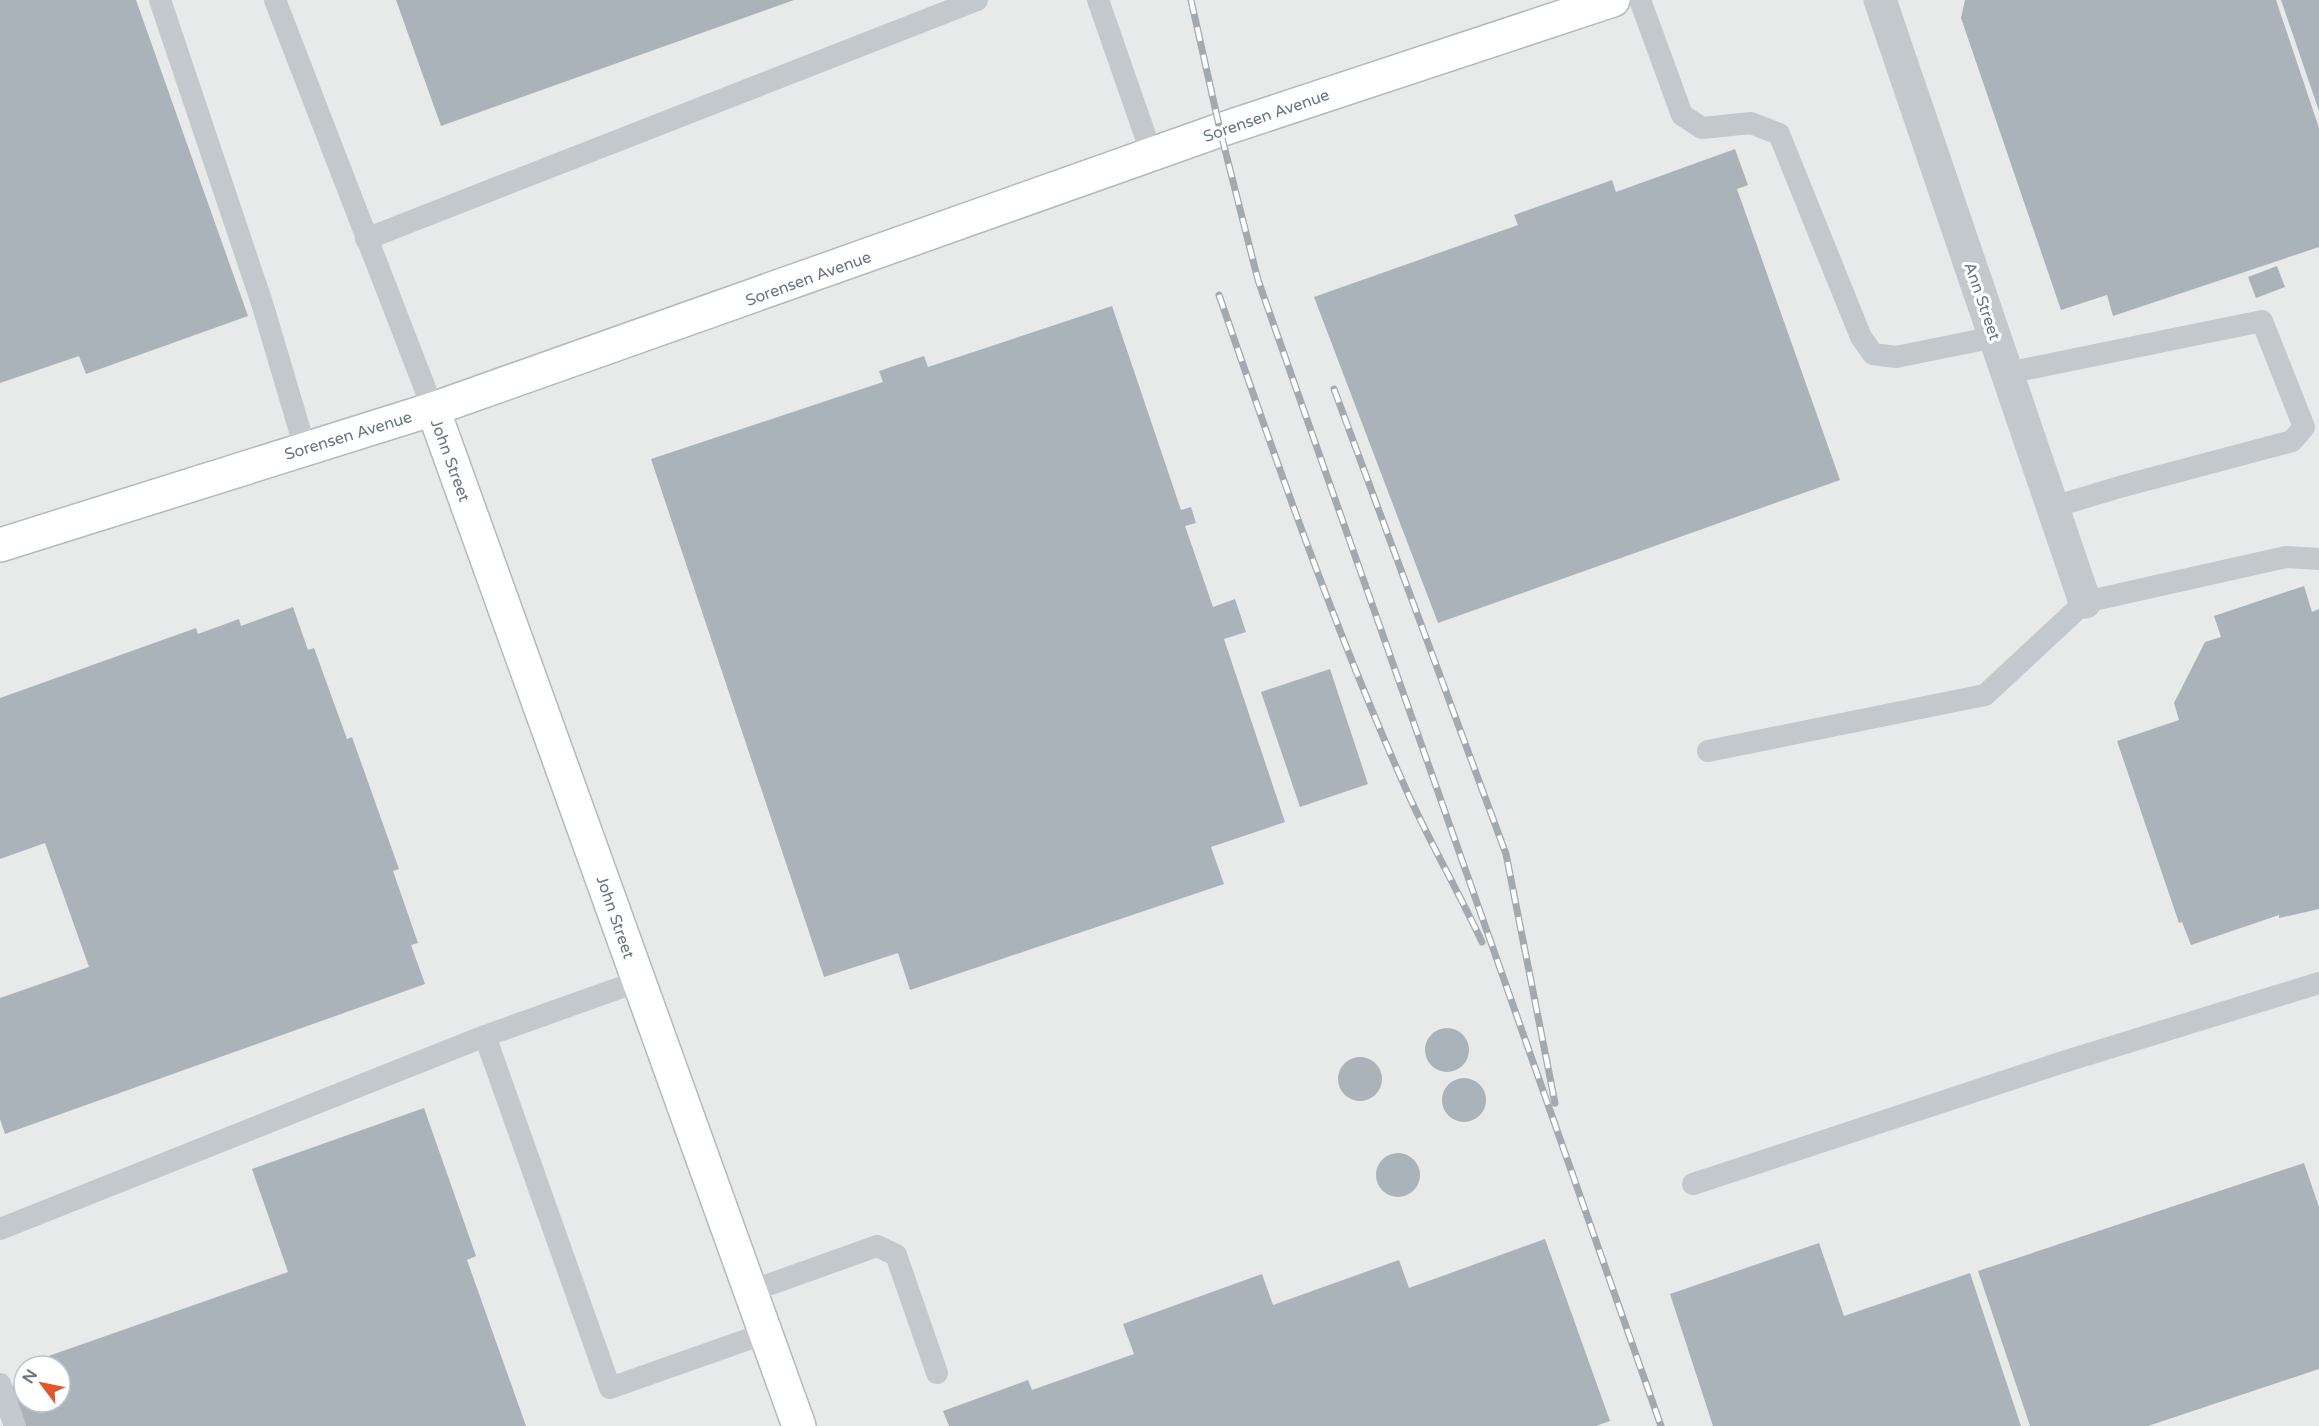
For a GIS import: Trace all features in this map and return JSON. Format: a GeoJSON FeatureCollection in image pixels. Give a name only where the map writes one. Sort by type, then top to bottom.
{"type":"FeatureCollection","features":[{"type":"Feature","properties":{"kind":"street","name":"Sorensen Avenue"},"geometry":{"type":"LineString","coordinates":[[0,545],[433,409],[1152,155],[1613,0]]}},
{"type":"Feature","properties":{"kind":"street","name":"Ann Street"},"geometry":{"type":"LineString","coordinates":[[1880,0],[2085,602]]}},
{"type":"Feature","properties":{"kind":"street","name":"John Street"},"geometry":{"type":"LineString","coordinates":[[433,409],[799,1426]]}},
{"type":"Feature","properties":{"kind":"lane"},"geometry":{"type":"LineString","coordinates":[[160,0],[252,271],[305,448]]}},
{"type":"Feature","properties":{"kind":"lane"},"geometry":{"type":"LineString","coordinates":[[275,0],[433,409]]}},
{"type":"Feature","properties":{"kind":"lane"},"geometry":{"type":"LineString","coordinates":[[366,238],[977,0]]}},
{"type":"Feature","properties":{"kind":"lane"},"geometry":{"type":"LineString","coordinates":[[1098,0],[1152,155]]}},
{"type":"Feature","properties":{"kind":"lane"},"geometry":{"type":"LineString","coordinates":[[1640,0],[1682,115],[1702,128],[1750,123],[1779,134],[1856,327],[1873,354],[1896,357],[1995,337]]}},
{"type":"Feature","properties":{"kind":"lane"},"geometry":{"type":"LineString","coordinates":[[2007,373],[2262,321],[2304,427],[2292,441],[2053,507]]}},
{"type":"Feature","properties":{"kind":"lane"},"geometry":{"type":"LineString","coordinates":[[1708,752],[1985,695],[2085,602],[2286,557],[2319,559]]}},
{"type":"Feature","properties":{"kind":"lane"},"geometry":{"type":"LineString","coordinates":[[0,1229],[485,1036],[639,981]]}},
{"type":"Feature","properties":{"kind":"lane"},"geometry":{"type":"LineString","coordinates":[[1693,1184],[2060,1062],[2318,986]]}},
{"type":"Feature","properties":{"kind":"lane"},"geometry":{"type":"LineString","coordinates":[[485,1036],[610,1388],[766,1333]]}},
{"type":"Feature","properties":{"kind":"lane"},"geometry":{"type":"LineString","coordinates":[[751,1292],[877,1246],[896,1255],[937,1373]]}},
{"type":"Feature","properties":{"kind":"lane"},"geometry":{"type":"LineString","coordinates":[[0,1384],[15,1426]]}},
{"type":"Feature","properties":{"kind":"shaded area"},"geometry":{"type":"Polygon","coordinates":[[[0,0],[2319,0],[2319,1426],[0,1426],[0,0]]]}},
{"type":"Feature","properties":{"kind":"building"},"geometry":{"type":"Polygon","coordinates":[[[0,0],[136,0],[248,316],[86,374],[79,356],[0,383],[0,0]]]}},
{"type":"Feature","properties":{"kind":"building"},"geometry":{"type":"Polygon","coordinates":[[[396,0],[794,0],[441,126],[396,0]]]}},
{"type":"Feature","properties":{"kind":"building"},"geometry":{"type":"Polygon","coordinates":[[[1965,0],[2276,0],[2319,128],[2319,247],[2113,316],[2107,295],[2061,310],[1961,18],[1965,0]]]}},
{"type":"Feature","properties":{"kind":"building"},"geometry":{"type":"Polygon","coordinates":[[[2281,0],[2319,0],[2319,111],[2281,0]]]}},
{"type":"Feature","properties":{"kind":"building"},"geometry":{"type":"Polygon","coordinates":[[[1735,149],[1748,185],[1737,189],[1840,480],[1438,623],[1314,297],[1518,225],[1514,215],[1612,180],[1616,192],[1735,149]]]}},
{"type":"Feature","properties":{"kind":"building"},"geometry":{"type":"Polygon","coordinates":[[[2277,266],[2285,287],[2256,298],[2248,277],[2277,266]]]}},
{"type":"Feature","properties":{"kind":"building"},"geometry":{"type":"Polygon","coordinates":[[[1112,306],[1181,510],[1191,507],[1196,523],[1185,526],[1213,607],[1235,599],[1246,632],[1224,639],[1285,822],[1211,847],[1224,884],[910,990],[898,953],[824,977],[651,459],[883,382],[879,371],[924,356],[928,367],[1112,306]]]}},
{"type":"Feature","properties":{"kind":"building"},"geometry":{"type":"Polygon","coordinates":[[[2304,586],[2312,612],[2319,609],[2319,909],[2279,918],[2279,915],[2191,945],[2182,922],[2179,923],[2117,741],[2179,720],[2174,703],[2205,642],[2221,637],[2214,616],[2304,586]]]}},
{"type":"Feature","properties":{"kind":"building"},"geometry":{"type":"Polygon","coordinates":[[[293,607],[308,650],[314,648],[347,739],[352,737],[399,869],[393,871],[418,943],[411,945],[425,984],[5,1134],[0,1119],[0,998],[89,967],[45,843],[0,859],[0,698],[196,628],[198,634],[239,619],[241,626],[293,607]]]}},
{"type":"Feature","properties":{"kind":"building"},"geometry":{"type":"Polygon","coordinates":[[[1330,669],[1368,784],[1300,807],[1261,692],[1330,669]]]}},
{"type":"Feature","properties":{"kind":"building"},"geometry":{"type":"Polygon","coordinates":[[[1447,1028],[1456,1029],[1463,1034],[1468,1041],[1468,1059],[1463,1066],[1456,1071],[1447,1072],[1438,1071],[1431,1066],[1426,1059],[1425,1050],[1426,1041],[1431,1034],[1438,1029],[1447,1028]]]}},
{"type":"Feature","properties":{"kind":"building"},"geometry":{"type":"Polygon","coordinates":[[[1360,1057],[1369,1058],[1376,1063],[1381,1070],[1381,1088],[1376,1095],[1369,1100],[1360,1101],[1351,1100],[1344,1095],[1339,1088],[1338,1079],[1339,1070],[1344,1063],[1351,1058],[1360,1057]]]}},
{"type":"Feature","properties":{"kind":"building"},"geometry":{"type":"Polygon","coordinates":[[[1464,1078],[1473,1079],[1480,1084],[1485,1091],[1485,1109],[1480,1116],[1473,1121],[1464,1122],[1455,1121],[1448,1116],[1443,1109],[1442,1100],[1443,1091],[1448,1084],[1455,1079],[1464,1078]]]}},
{"type":"Feature","properties":{"kind":"building"},"geometry":{"type":"Polygon","coordinates":[[[424,1108],[476,1256],[467,1260],[526,1426],[21,1426],[17,1414],[72,1414],[72,1354],[54,1354],[288,1272],[252,1169],[424,1108]]]}},
{"type":"Feature","properties":{"kind":"building"},"geometry":{"type":"Polygon","coordinates":[[[1398,1153],[1407,1154],[1414,1159],[1419,1166],[1419,1184],[1414,1191],[1407,1196],[1398,1197],[1389,1196],[1382,1191],[1377,1184],[1376,1175],[1377,1166],[1382,1159],[1389,1154],[1398,1153]]]}},
{"type":"Feature","properties":{"kind":"building"},"geometry":{"type":"Polygon","coordinates":[[[2304,1163],[2319,1207],[2319,1369],[2148,1426],[2030,1426],[1978,1271],[2304,1163]]]}},
{"type":"Feature","properties":{"kind":"building"},"geometry":{"type":"Polygon","coordinates":[[[1545,1239],[1610,1421],[1596,1426],[949,1426],[943,1411],[1028,1380],[1032,1390],[1134,1354],[1123,1324],[1262,1274],[1273,1305],[1399,1260],[1409,1288],[1545,1239]]]}},
{"type":"Feature","properties":{"kind":"building"},"geometry":{"type":"Polygon","coordinates":[[[1819,1243],[1844,1316],[1970,1273],[2021,1426],[1713,1426],[1670,1294],[1819,1243]]]}},
{"type":"Feature","properties":{"kind":"building"},"geometry":{"type":"Polygon","coordinates":[[[12,1386],[12,1400],[8,1388],[12,1386]]]}},
{"type":"Feature","properties":{"kind":"railway"},"geometry":{"type":"LineString","coordinates":[[1191,0],[1220,130],[1258,280],[1661,1426]]}},
{"type":"Feature","properties":{"kind":"railway"},"geometry":{"type":"LineString","coordinates":[[1219,295],[1285,485],[1382,735],[1409,796],[1482,942]]}},
{"type":"Feature","properties":{"kind":"railway"},"geometry":{"type":"LineString","coordinates":[[1334,389],[1506,854],[1555,1103]]}}]}
